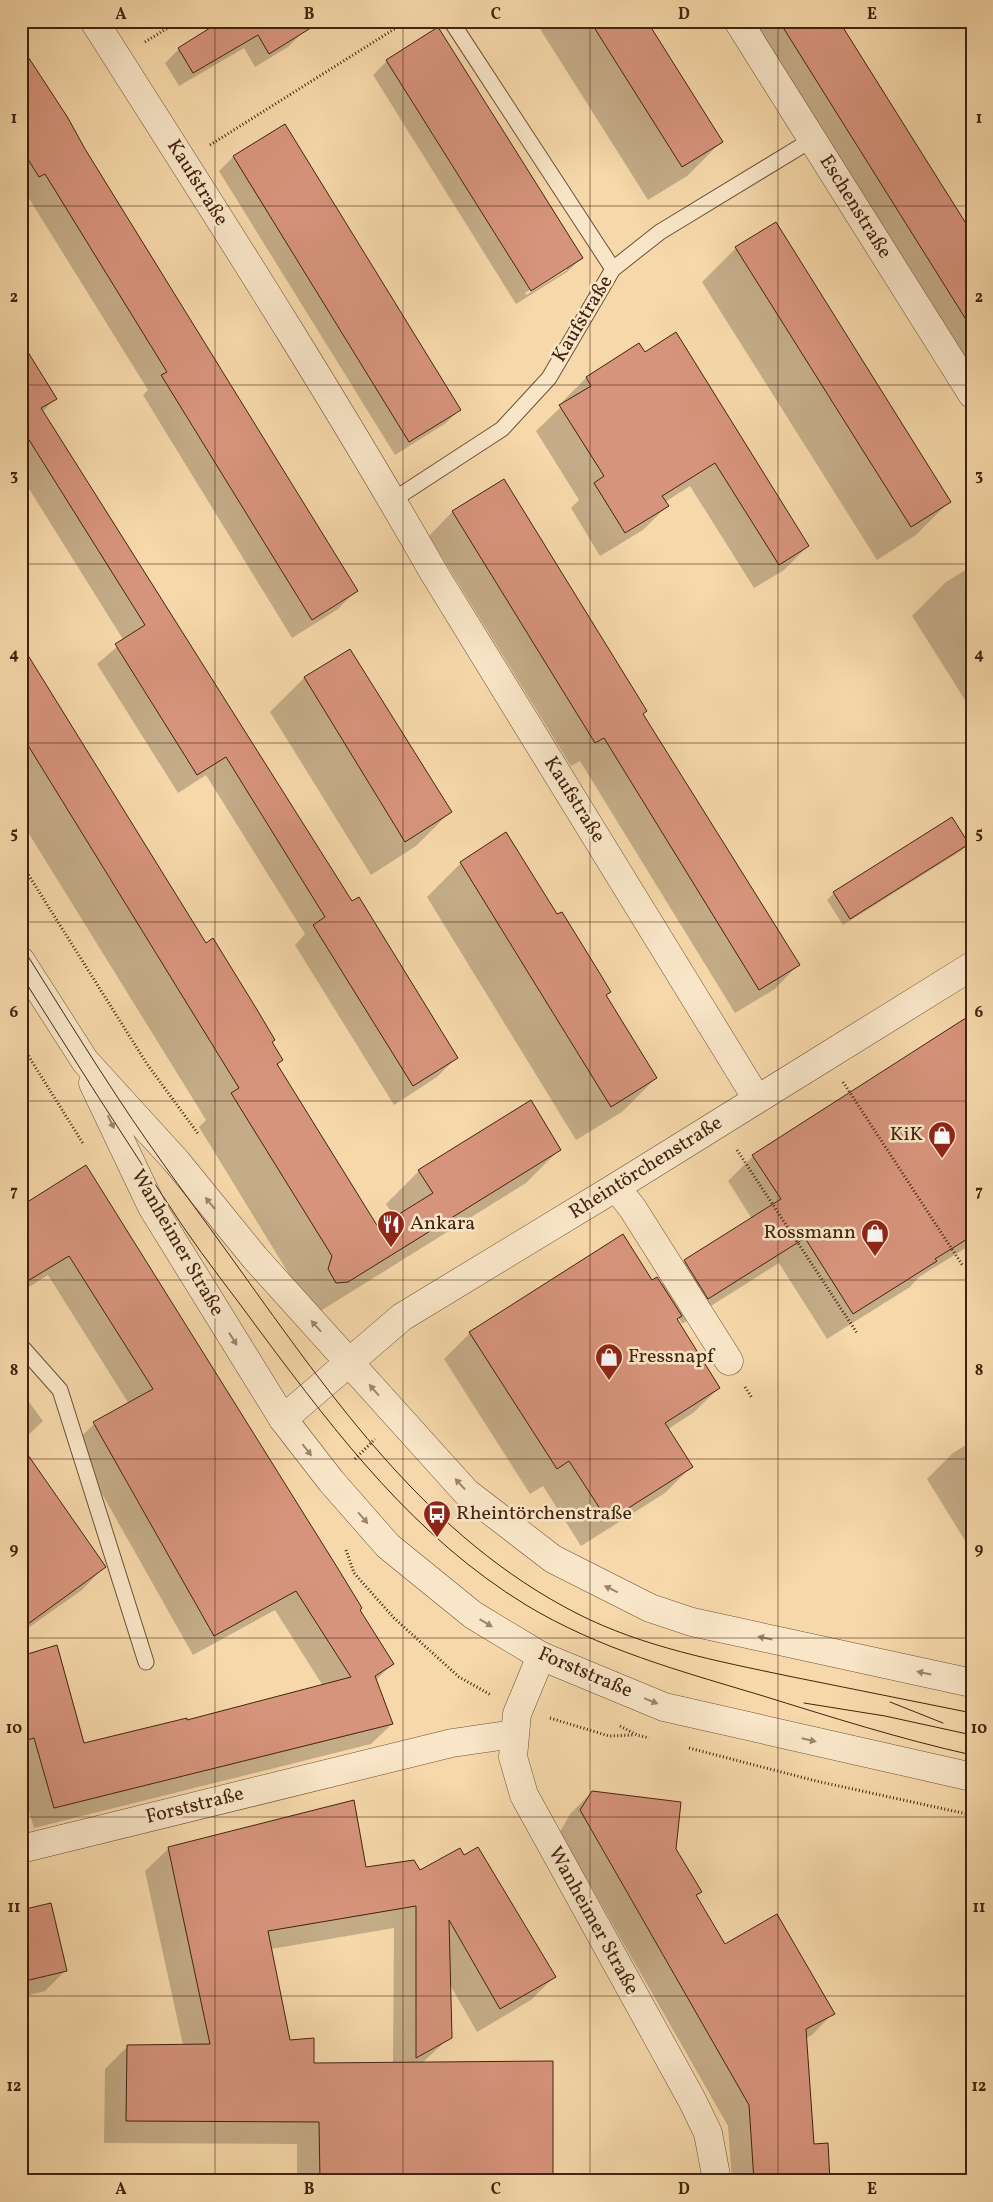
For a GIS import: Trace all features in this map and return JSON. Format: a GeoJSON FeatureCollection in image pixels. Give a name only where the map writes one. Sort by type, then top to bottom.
{"type":"FeatureCollection","features":[{"type":"Feature","properties":{"kind":"street","name":"Kaufstraße"},"geometry":{"type":"LineString","coordinates":[[94,21],[184,162],[393,500],[440,582],[757,1099]]}},
{"type":"Feature","properties":{"kind":"street","name":"Eschenstraße"},"geometry":{"type":"LineString","coordinates":[[738,21],[972,394]]}},
{"type":"Feature","properties":{"kind":"street","name":"Wanheimer Straße"},"geometry":{"type":"LineString","coordinates":[[21,960],[84,1061],[100,1100],[152,1207],[282,1419]]}},
{"type":"Feature","properties":{"kind":"street","name":"Rheintörchenstraße"},"geometry":{"type":"LineString","coordinates":[[282,1419],[402,1317],[720,1123],[972,966]]}},
{"type":"Feature","properties":{"kind":"street","name":"Wanheimer Straße"},"geometry":{"type":"LineString","coordinates":[[84,1061],[177,1162],[255,1258],[349,1362]]}},
{"type":"Feature","properties":{"kind":"street"},"geometry":{"type":"LineString","coordinates":[[616,1187],[633,1210],[729,1360]]}},
{"type":"Feature","properties":{"kind":"street"},"geometry":{"type":"LineString","coordinates":[[349,1362],[466,1492],[553,1559],[650,1608],[692,1622],[972,1683]]}},
{"type":"Feature","properties":{"kind":"street","name":"Forststraße"},"geometry":{"type":"LineString","coordinates":[[282,1419],[331,1481],[388,1546],[473,1615],[541,1656],[664,1707],[972,1777]]}},
{"type":"Feature","properties":{"kind":"street","name":"Wanheimer Straße"},"geometry":{"type":"LineString","coordinates":[[541,1656],[519,1707],[515,1734],[513,1757],[524,1795],[692,2100],[708,2133],[717,2181]]}},
{"type":"Feature","properties":{"kind":"street","name":"Forststraße"},"geometry":{"type":"LineString","coordinates":[[21,1849],[452,1743],[515,1734]]}},
{"type":"Feature","properties":{"kind":"lane"},"geometry":{"type":"LineString","coordinates":[[452,21],[613,269]]}},
{"type":"Feature","properties":{"kind":"lane","name":"Kaufstraße"},"geometry":{"type":"LineString","coordinates":[[393,500],[502,429],[549,378],[613,269],[660,232],[813,139]]}},
{"type":"Feature","properties":{"kind":"lane"},"geometry":{"type":"LineString","coordinates":[[21,1346],[60,1390],[146,1662]]}},
{"type":"Feature","properties":{"kind":"path"},"geometry":{"type":"LineString","coordinates":[[118,58],[179,21]]}},
{"type":"Feature","properties":{"kind":"path"},"geometry":{"type":"LineString","coordinates":[[184,162],[407,21]]}},
{"type":"Feature","properties":{"kind":"path"},"geometry":{"type":"LineString","coordinates":[[21,864],[147,1064],[202,1139]]}},
{"type":"Feature","properties":{"kind":"path"},"geometry":{"type":"LineString","coordinates":[[826,1057],[964,1266]]}},
{"type":"Feature","properties":{"kind":"path"},"geometry":{"type":"LineString","coordinates":[[720,1123],[857,1333]]}},
{"type":"Feature","properties":{"kind":"path"},"geometry":{"type":"LineString","coordinates":[[331,1481],[398,1418]]}},
{"type":"Feature","properties":{"kind":"path"},"geometry":{"type":"LineString","coordinates":[[344,1542],[354,1573],[394,1618],[459,1676],[494,1696],[519,1707],[609,1736],[636,1735],[655,1740]]}},
{"type":"Feature","properties":{"kind":"path"},"geometry":{"type":"LineString","coordinates":[[684,1747],[816,1781],[972,1815]]}},
{"type":"Feature","properties":{"kind":"building"},"geometry":{"type":"Polygon","coordinates":[[[221,21],[322,21],[269,54],[258,35],[193,73],[178,48],[221,21]]]}},
{"type":"Feature","properties":{"kind":"building"},"geometry":{"type":"Polygon","coordinates":[[[590,21],[647,21],[723,142],[682,167],[590,21]]]}},
{"type":"Feature","properties":{"kind":"building"},"geometry":{"type":"Polygon","coordinates":[[[779,21],[839,21],[972,233],[972,329],[779,21]]]}},
{"type":"Feature","properties":{"kind":"building"},"geometry":{"type":"Polygon","coordinates":[[[438,27],[583,258],[531,291],[386,60],[438,27]]]}},
{"type":"Feature","properties":{"kind":"building"},"geometry":{"type":"Polygon","coordinates":[[[21,46],[68,118],[85,149],[358,591],[312,620],[161,375],[167,372],[45,174],[39,177],[21,148],[21,46]]]}},
{"type":"Feature","properties":{"kind":"building"},"geometry":{"type":"Polygon","coordinates":[[[285,124],[461,410],[409,442],[233,156],[285,124]]]}},
{"type":"Feature","properties":{"kind":"building"},"geometry":{"type":"Polygon","coordinates":[[[776,222],[951,502],[911,527],[735,247],[776,222]]]}},
{"type":"Feature","properties":{"kind":"building"},"geometry":{"type":"Polygon","coordinates":[[[676,332],[809,546],[779,565],[715,463],[662,496],[669,506],[625,533],[594,483],[604,476],[559,405],[591,386],[586,377],[639,343],[645,352],[676,332]]]}},
{"type":"Feature","properties":{"kind":"building"},"geometry":{"type":"Polygon","coordinates":[[[21,341],[57,399],[41,408],[352,901],[359,897],[458,1058],[413,1086],[313,925],[325,917],[226,757],[197,775],[115,644],[145,625],[21,427],[21,341]]]}},
{"type":"Feature","properties":{"kind":"building"},"geometry":{"type":"Polygon","coordinates":[[[504,479],[647,711],[643,714],[800,965],[759,990],[604,738],[595,743],[452,511],[504,479]]]}},
{"type":"Feature","properties":{"kind":"building"},"geometry":{"type":"Polygon","coordinates":[[[21,644],[206,943],[213,938],[256,1008],[275,1040],[272,1042],[283,1060],[277,1064],[378,1227],[433,1193],[418,1170],[531,1100],[561,1150],[348,1282],[336,1283],[328,1269],[332,1256],[231,1093],[239,1088],[21,734],[21,644]]]}},
{"type":"Feature","properties":{"kind":"building"},"geometry":{"type":"Polygon","coordinates":[[[350,649],[452,812],[405,842],[304,677],[350,649]]]}},
{"type":"Feature","properties":{"kind":"building"},"geometry":{"type":"Polygon","coordinates":[[[952,817],[969,844],[850,919],[833,892],[952,817]]]}},
{"type":"Feature","properties":{"kind":"building"},"geometry":{"type":"Polygon","coordinates":[[[506,832],[557,914],[562,912],[599,972],[611,992],[606,995],[657,1078],[611,1107],[460,862],[506,832]]]}},
{"type":"Feature","properties":{"kind":"building"},"geometry":{"type":"Polygon","coordinates":[[[972,1014],[972,1236],[935,1259],[937,1261],[853,1314],[805,1238],[708,1299],[684,1260],[781,1199],[752,1155],[972,1014]]]}},
{"type":"Feature","properties":{"kind":"building"},"geometry":{"type":"Polygon","coordinates":[[[86,1165],[337,1567],[362,1608],[360,1610],[394,1664],[375,1676],[393,1724],[54,1808],[34,1738],[21,1742],[21,1656],[57,1645],[84,1743],[187,1718],[187,1720],[351,1677],[296,1591],[214,1636],[93,1422],[153,1389],[69,1256],[21,1285],[21,1206],[86,1165]]]}},
{"type":"Feature","properties":{"kind":"building","name":"Fressnapf"},"geometry":{"type":"Polygon","coordinates":[[[623,1234],[652,1280],[657,1277],[682,1316],[677,1319],[720,1388],[665,1423],[693,1467],[608,1521],[569,1461],[557,1469],[469,1332],[623,1234]]]}},
{"type":"Feature","properties":{"kind":"building"},"geometry":{"type":"Polygon","coordinates":[[[21,1445],[106,1567],[21,1629],[21,1445]]]}},
{"type":"Feature","properties":{"kind":"building"},"geometry":{"type":"Polygon","coordinates":[[[592,1791],[681,1802],[676,1849],[702,1892],[696,1895],[725,1944],[777,1914],[835,2014],[806,2029],[814,2144],[828,2143],[830,2181],[754,2181],[749,2105],[580,1810],[592,1791]]]}},
{"type":"Feature","properties":{"kind":"building"},"geometry":{"type":"Polygon","coordinates":[[[354,1800],[366,1867],[414,1860],[420,1870],[460,1848],[464,1855],[478,1847],[556,1977],[500,2009],[449,1920],[452,2038],[416,2058],[416,1906],[268,1931],[290,2040],[314,2038],[314,2063],[553,2061],[553,2181],[320,2181],[319,2122],[126,2121],[127,2045],[210,2044],[168,1847],[354,1800]]]}},
{"type":"Feature","properties":{"kind":"building"},"geometry":{"type":"Polygon","coordinates":[[[51,1903],[67,1971],[21,1982],[21,1910],[51,1903]]]}},
{"type":"Feature","properties":{"kind":"tram line"},"geometry":{"type":"LineString","coordinates":[[21,945],[132,1120],[310,1366],[387,1462],[430,1506],[475,1546],[524,1583],[578,1614],[628,1636],[734,1665],[972,1713]]}},
{"type":"Feature","properties":{"kind":"tram line"},"geometry":{"type":"LineString","coordinates":[[21,975],[141,1163],[211,1266],[350,1447],[414,1517],[449,1548],[486,1578],[526,1605],[554,1621],[640,1658],[839,1719],[918,1742],[972,1755]]}},
{"type":"Feature","properties":{"kind":"tram line"},"geometry":{"type":"LineString","coordinates":[[890,1702],[943,1723]]}},
{"type":"Feature","properties":{"kind":"tram line"},"geometry":{"type":"LineString","coordinates":[[804,1703],[885,1716],[972,1735]]}},
{"type":"Feature","properties":{"kind":"place","name":"KiK"},"geometry":{"type":"Point","coordinates":[942,1159]}},
{"type":"Feature","properties":{"kind":"place","name":"Ankara"},"geometry":{"type":"Point","coordinates":[391,1248]}},
{"type":"Feature","properties":{"kind":"place","name":"Rossmann"},"geometry":{"type":"Point","coordinates":[875,1257]}},
{"type":"Feature","properties":{"kind":"place","name":"Fressnapf"},"geometry":{"type":"Point","coordinates":[609,1381]}},
{"type":"Feature","properties":{"kind":"place","name":"Rheintörchenstraße"},"geometry":{"type":"Point","coordinates":[437,1538]}}]}
